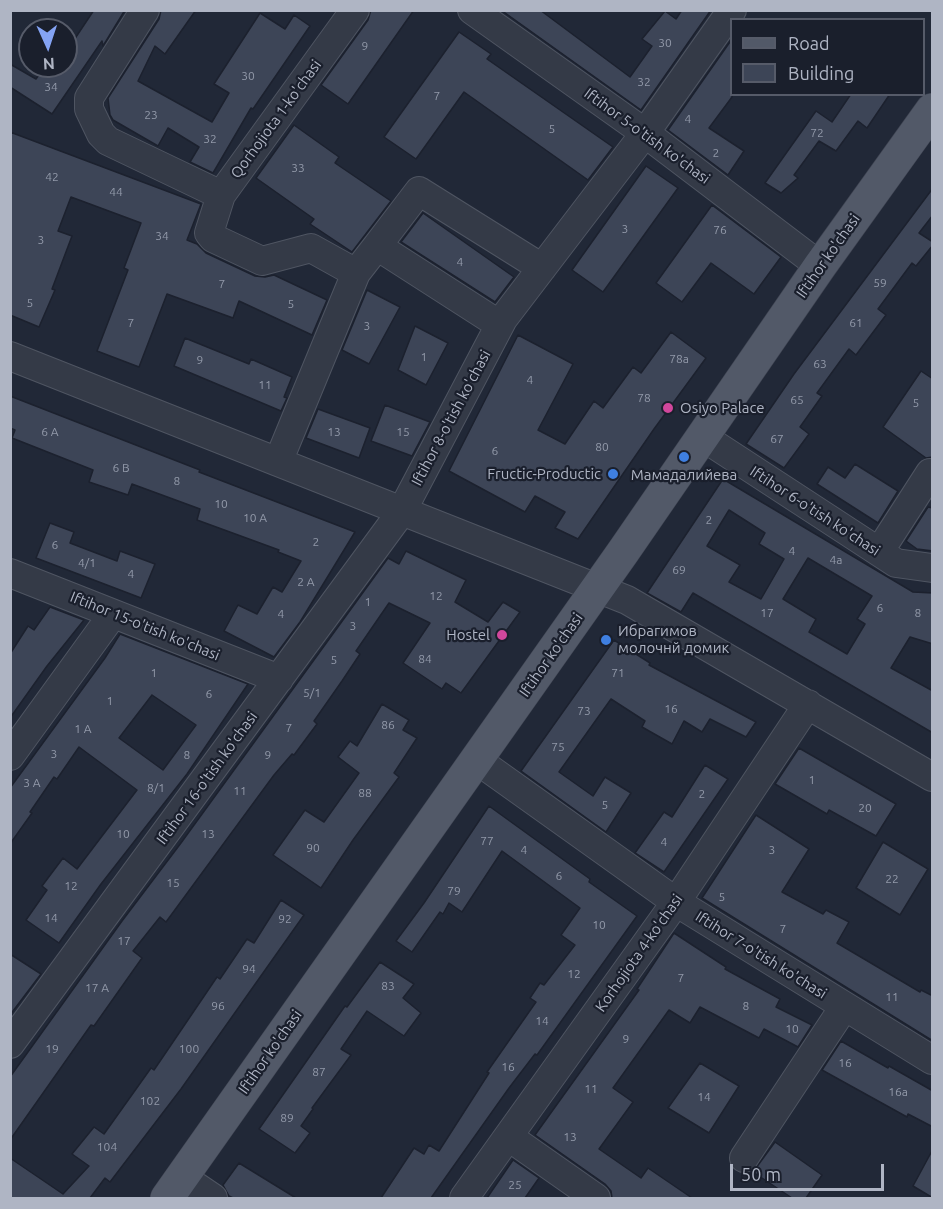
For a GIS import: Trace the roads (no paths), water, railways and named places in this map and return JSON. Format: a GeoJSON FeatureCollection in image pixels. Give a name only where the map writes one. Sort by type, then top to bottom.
{"type":"FeatureCollection","features":[{"type":"Feature","properties":{"kind":"main road","name":"Iftihor ko'chasi"},"geometry":{"type":"LineString","coordinates":[[175,1188],[598,588],[820,266],[933,110]]}},
{"type":"Feature","properties":{"kind":"street"},"geometry":{"type":"LineString","coordinates":[[145,10],[89,98],[90,109],[101,134],[108,141],[221,195]]}},
{"type":"Feature","properties":{"kind":"street","name":"Qorhojiota 1-ko'chasi"},"geometry":{"type":"LineString","coordinates":[[355,10],[221,195],[209,233],[213,238],[262,261],[311,248],[356,273]]}},
{"type":"Feature","properties":{"kind":"street","name":"Iftihor 5-o'tish ko'chasi"},"geometry":{"type":"LineString","coordinates":[[472,10],[645,133],[820,266]]}},
{"type":"Feature","properties":{"kind":"street","name":"Iftihor 8-o'tish ko'chasi"},"geometry":{"type":"LineString","coordinates":[[402,510],[500,325],[645,133],[732,10]]}},
{"type":"Feature","properties":{"kind":"street"},"geometry":{"type":"LineString","coordinates":[[278,462],[356,273],[419,191],[542,268]]}},
{"type":"Feature","properties":{"kind":"street"},"geometry":{"type":"LineString","coordinates":[[377,246],[500,325]]}},
{"type":"Feature","properties":{"kind":"street"},"geometry":{"type":"LineString","coordinates":[[10,356],[627,600],[933,777]]}},
{"type":"Feature","properties":{"kind":"street","name":"Iftihor 6-o'tish ko'chasi"},"geometry":{"type":"LineString","coordinates":[[703,437],[898,565],[933,568]]}},
{"type":"Feature","properties":{"kind":"street"},"geometry":{"type":"LineString","coordinates":[[879,552],[930,473]]}},
{"type":"Feature","properties":{"kind":"street","name":"Iftihor 16-o'tish ko'chasi"},"geometry":{"type":"LineString","coordinates":[[10,1044],[402,510]]}},
{"type":"Feature","properties":{"kind":"street","name":"Iftihor 15-o'tish ko'chasi"},"geometry":{"type":"LineString","coordinates":[[10,573],[279,679]]}},
{"type":"Feature","properties":{"kind":"street"},"geometry":{"type":"LineString","coordinates":[[10,756],[113,614]]}},
{"type":"Feature","properties":{"kind":"street","name":"Korhojiota 4-ko'chasi"},"geometry":{"type":"LineString","coordinates":[[464,1198],[676,902],[808,704]]}},
{"type":"Feature","properties":{"kind":"street","name":"Iftihor 7-o'tish ko'chasi"},"geometry":{"type":"LineString","coordinates":[[477,760],[676,902],[933,1060]]}},
{"type":"Feature","properties":{"kind":"street"},"geometry":{"type":"LineString","coordinates":[[744,1158],[844,1007]]}},
{"type":"Feature","properties":{"kind":"street"},"geometry":{"type":"LineString","coordinates":[[509,1137],[596,1198]]}},
{"type":"Feature","properties":{"kind":"street"},"geometry":{"type":"LineString","coordinates":[[175,1188],[213,1198]]}},
{"type":"Feature","properties":{"kind":"place","name":"Osiyo Palace"},"geometry":{"type":"Point","coordinates":[668,408]}},
{"type":"Feature","properties":{"kind":"place","name":"Мамадалийева"},"geometry":{"type":"Point","coordinates":[684,457]}},
{"type":"Feature","properties":{"kind":"place","name":"Fructic-Productic"},"geometry":{"type":"Point","coordinates":[613,474]}},
{"type":"Feature","properties":{"kind":"place","name":"Hostel"},"geometry":{"type":"Point","coordinates":[502,635]}},
{"type":"Feature","properties":{"kind":"place","name":"Ибрагимов молочнй домик"},"geometry":{"type":"Point","coordinates":[606,640]}}]}
